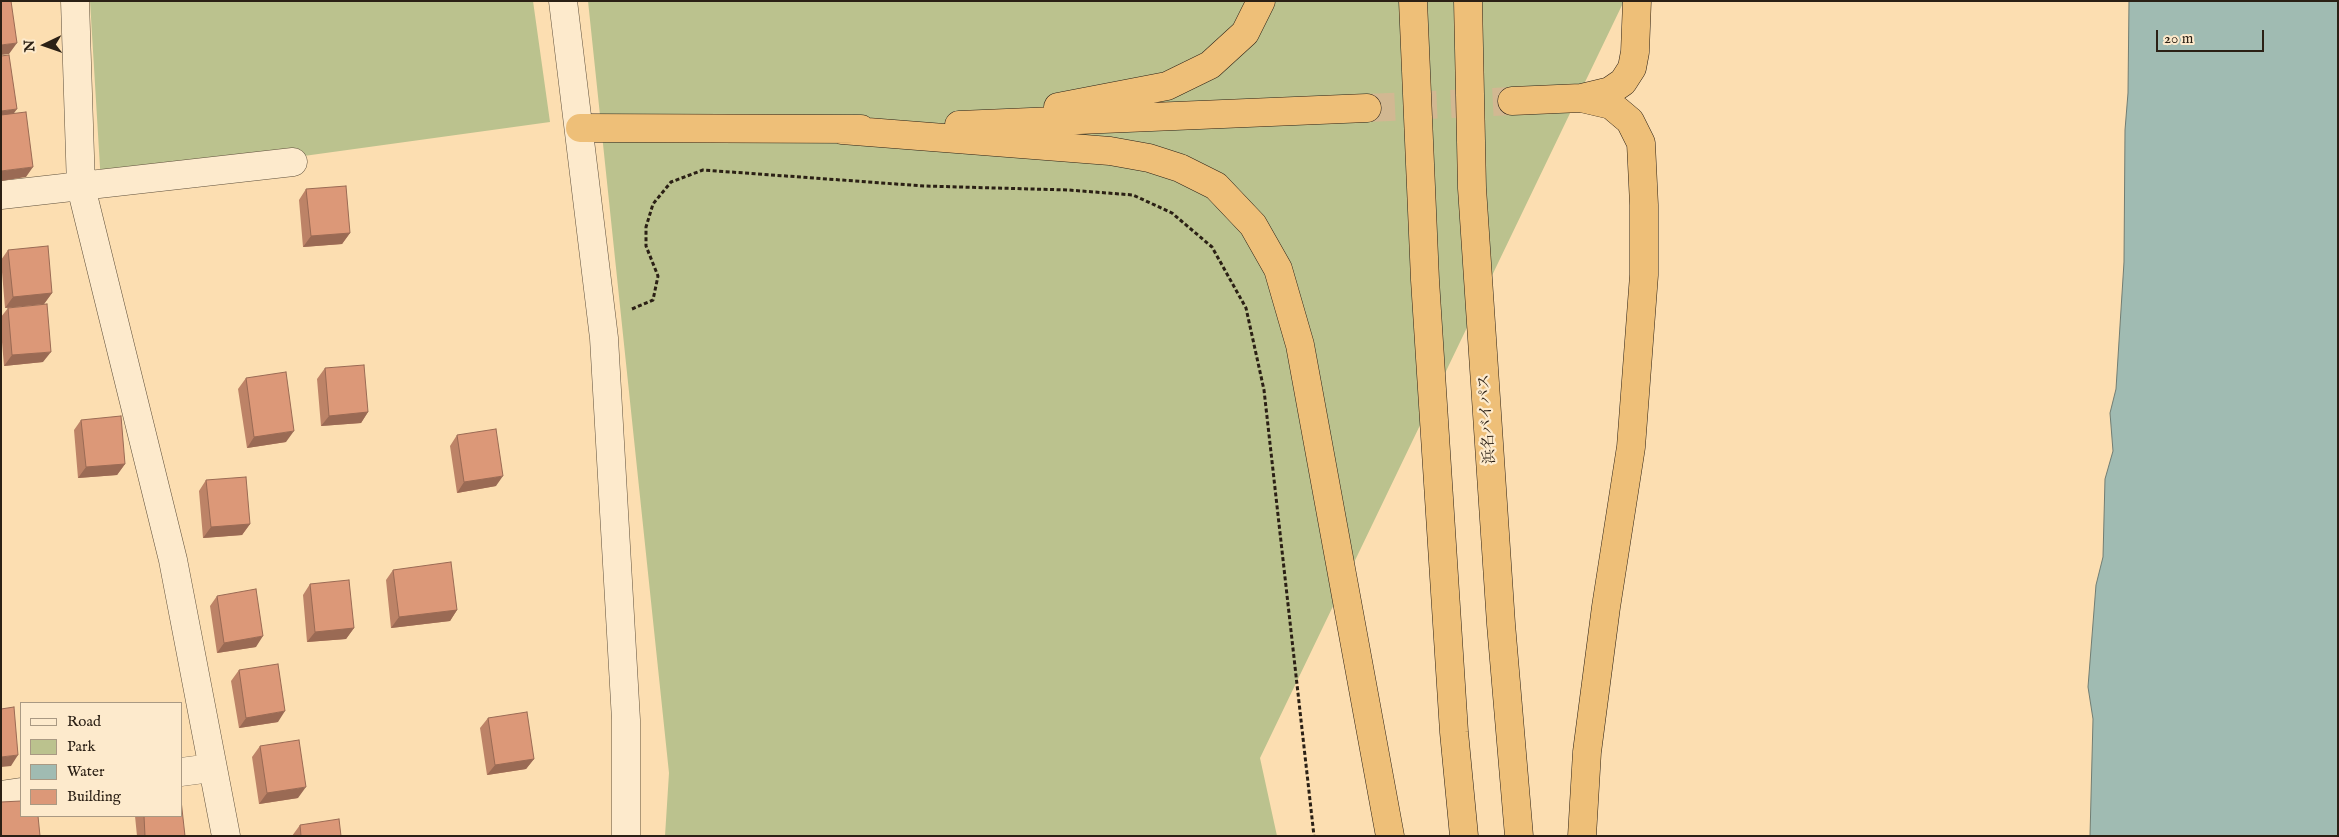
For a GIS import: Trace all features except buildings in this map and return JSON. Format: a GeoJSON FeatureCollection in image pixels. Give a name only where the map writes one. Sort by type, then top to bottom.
{"type":"FeatureCollection","features":[{"type":"Feature","properties":{"kind":"highway"},"geometry":{"type":"LineString","coordinates":[[842,130],[1048,109],[1167,86],[1210,66],[1244,33],[1261,1]]}},
{"type":"Feature","properties":{"kind":"highway"},"geometry":{"type":"LineString","coordinates":[[1413,1],[1425,280],[1454,732],[1464,836]]}},
{"type":"Feature","properties":{"kind":"highway","name":"浜名バイパス"},"geometry":{"type":"LineString","coordinates":[[1468,1],[1472,188],[1501,624],[1519,836]]}},
{"type":"Feature","properties":{"kind":"highway"},"geometry":{"type":"LineString","coordinates":[[1512,102],[1581,98],[1610,91],[1623,82],[1632,68],[1638,21],[1637,1]]}},
{"type":"Feature","properties":{"kind":"highway"},"geometry":{"type":"LineString","coordinates":[[1581,98],[1612,105],[1630,121],[1641,143],[1644,222],[1644,275],[1630,447],[1587,752],[1582,836]]}},
{"type":"Feature","properties":{"kind":"highway"},"geometry":{"type":"LineString","coordinates":[[580,128],[842,130],[1367,108]]}},
{"type":"Feature","properties":{"kind":"highway"},"geometry":{"type":"LineString","coordinates":[[842,130],[1110,151],[1149,158],[1180,168],[1216,186],[1253,225],[1278,269],[1300,345],[1390,836]]}},
{"type":"Feature","properties":{"kind":"street"},"geometry":{"type":"LineString","coordinates":[[75,1],[81,187],[173,560],[226,836]]}},
{"type":"Feature","properties":{"kind":"street"},"geometry":{"type":"LineString","coordinates":[[563,1],[580,128],[601,316],[626,720],[626,836]]}},
{"type":"Feature","properties":{"kind":"street"},"geometry":{"type":"LineString","coordinates":[[1,195],[293,162]]}},
{"type":"Feature","properties":{"kind":"street"},"geometry":{"type":"LineString","coordinates":[[182,772],[212,768]]}},
{"type":"Feature","properties":{"kind":"street"},"geometry":{"type":"LineString","coordinates":[[1,795],[20,792]]}},
{"type":"Feature","properties":{"kind":"path"},"geometry":{"type":"LineString","coordinates":[[601,316],[630,310],[653,300],[658,276],[646,246],[646,227],[653,204],[670,182],[703,170],[924,186],[1068,190],[1133,195],[1172,213],[1212,248],[1246,308],[1266,400],[1314,836]]}},
{"type":"Feature","properties":{"kind":"green space"},"geometry":{"type":"Polygon","coordinates":[[[90,1],[533,1],[550,122],[101,184],[90,1]]]}},
{"type":"Feature","properties":{"kind":"green space"},"geometry":{"type":"Polygon","coordinates":[[[588,1],[1624,1],[1260,758],[1277,836],[665,836],[669,773],[588,1]]]}},
{"type":"Feature","properties":{"kind":"water"},"geometry":{"type":"Polygon","coordinates":[[[2129,1],[2338,1],[2338,836],[2090,836],[2093,719],[2088,687],[2096,585],[2103,557],[2105,479],[2113,451],[2110,413],[2116,389],[2124,262],[2125,130],[2128,93],[2129,1]]]}},
{"type":"Feature","properties":{"kind":"tunnel"},"geometry":{"type":"LineString","coordinates":[[1367,108],[1512,101]]}}]}
